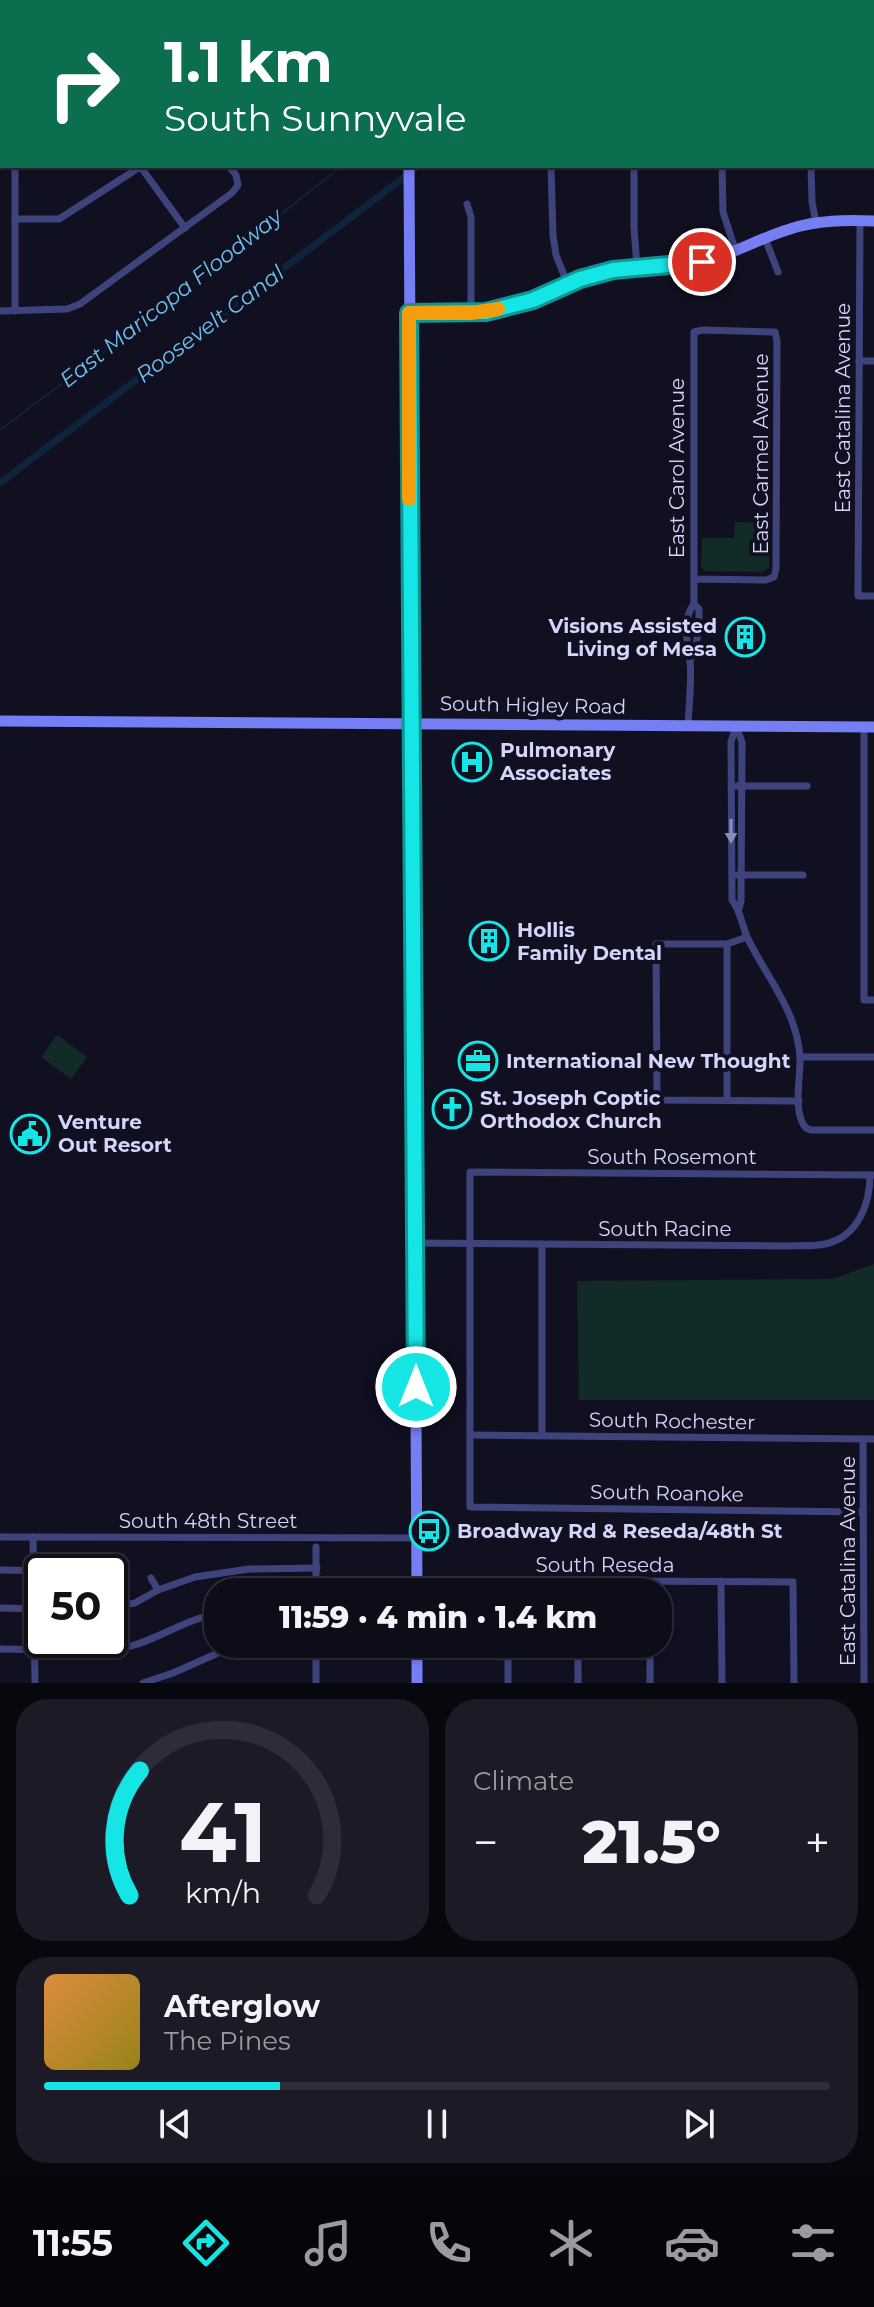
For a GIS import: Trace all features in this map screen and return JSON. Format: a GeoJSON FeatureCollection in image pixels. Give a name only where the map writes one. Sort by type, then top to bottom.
{"type":"FeatureCollection","features":[{"type":"Feature","properties":{"kind":"main road"},"geometry":{"type":"LineString","coordinates":[[409,168],[416,1578]]}},
{"type":"Feature","properties":{"kind":"main road"},"geometry":{"type":"LineString","coordinates":[[409,313],[471,313],[515,306],[604,272],[691,264],[736,252],[790,228],[816,223],[874,221]]}},
{"type":"Feature","properties":{"kind":"main road","name":"South Higley Road"},"geometry":{"type":"LineString","coordinates":[[0,721],[869,727]]}},
{"type":"Feature","properties":{"kind":"main road"},"geometry":{"type":"LineString","coordinates":[[417,1658],[417,1683]]}},
{"type":"Feature","properties":{"kind":"street"},"geometry":{"type":"LineString","coordinates":[[15,168],[15,311]]}},
{"type":"Feature","properties":{"kind":"street"},"geometry":{"type":"LineString","coordinates":[[15,219],[59,219],[137,168]]}},
{"type":"Feature","properties":{"kind":"street"},"geometry":{"type":"LineString","coordinates":[[141,168],[185,228]]}},
{"type":"Feature","properties":{"kind":"street"},"geometry":{"type":"LineString","coordinates":[[0,311],[67,309],[80,304],[232,193],[238,185],[231,168]]}},
{"type":"Feature","properties":{"kind":"street"},"geometry":{"type":"LineString","coordinates":[[551,168],[553,236],[556,255],[568,285]]}},
{"type":"Feature","properties":{"kind":"street"},"geometry":{"type":"LineString","coordinates":[[634,168],[637,267]]}},
{"type":"Feature","properties":{"kind":"street"},"geometry":{"type":"LineString","coordinates":[[722,168],[723,212],[736,252]]}},
{"type":"Feature","properties":{"kind":"street"},"geometry":{"type":"LineString","coordinates":[[811,168],[816,223]]}},
{"type":"Feature","properties":{"kind":"street"},"geometry":{"type":"LineString","coordinates":[[467,204],[471,217],[471,313]]}},
{"type":"Feature","properties":{"kind":"street","name":"East Catalina Avenue"},"geometry":{"type":"LineString","coordinates":[[860,220],[858,596],[874,596]]}},
{"type":"Feature","properties":{"kind":"street"},"geometry":{"type":"LineString","coordinates":[[765,238],[778,272]]}},
{"type":"Feature","properties":{"kind":"street","name":"East Carol Avenue"},"geometry":{"type":"LineString","coordinates":[[688,725],[690,660],[695,653],[699,625],[699,609],[694,604],[694,332],[775,332]]}},
{"type":"Feature","properties":{"kind":"street","name":"East Carmel Avenue"},"geometry":{"type":"LineString","coordinates":[[694,579],[766,580],[774,577],[775,332]]}},
{"type":"Feature","properties":{"kind":"street"},"geometry":{"type":"LineString","coordinates":[[859,361],[874,361]]}},
{"type":"Feature","properties":{"kind":"street"},"geometry":{"type":"LineString","coordinates":[[736,726],[731,742],[731,875],[732,900],[739,909]]}},
{"type":"Feature","properties":{"kind":"street"},"geometry":{"type":"LineString","coordinates":[[736,726],[742,742],[739,909],[747,937],[792,1020],[800,1057],[799,1118],[806,1128],[874,1130]]}},
{"type":"Feature","properties":{"kind":"street"},"geometry":{"type":"LineString","coordinates":[[869,727],[864,835],[864,1000],[874,1000]]}},
{"type":"Feature","properties":{"kind":"street"},"geometry":{"type":"LineString","coordinates":[[731,786],[807,786]]}},
{"type":"Feature","properties":{"kind":"street"},"geometry":{"type":"LineString","coordinates":[[864,835],[874,835]]}},
{"type":"Feature","properties":{"kind":"street"},"geometry":{"type":"LineString","coordinates":[[731,875],[803,875]]}},
{"type":"Feature","properties":{"kind":"street"},"geometry":{"type":"LineString","coordinates":[[864,915],[874,915]]}},
{"type":"Feature","properties":{"kind":"street"},"geometry":{"type":"LineString","coordinates":[[747,937],[727,944],[656,944],[657,1100],[799,1101]]}},
{"type":"Feature","properties":{"kind":"street"},"geometry":{"type":"LineString","coordinates":[[727,944],[727,1100]]}},
{"type":"Feature","properties":{"kind":"street"},"geometry":{"type":"LineString","coordinates":[[800,1057],[874,1057]]}},
{"type":"Feature","properties":{"kind":"street","name":"South Rosemont"},"geometry":{"type":"LineString","coordinates":[[470,1244],[470,1172],[872,1175]]}},
{"type":"Feature","properties":{"kind":"street","name":"South Racine"},"geometry":{"type":"LineString","coordinates":[[415,1243],[826,1244],[854,1227],[863,1214],[872,1175]]}},
{"type":"Feature","properties":{"kind":"street"},"geometry":{"type":"LineString","coordinates":[[470,1244],[470,1435]]}},
{"type":"Feature","properties":{"kind":"street"},"geometry":{"type":"LineString","coordinates":[[542,1244],[542,1435]]}},
{"type":"Feature","properties":{"kind":"street","name":"South Rochester"},"geometry":{"type":"LineString","coordinates":[[470,1435],[874,1439]]}},
{"type":"Feature","properties":{"kind":"street","name":"South Roanoke"},"geometry":{"type":"LineString","coordinates":[[470,1435],[470,1507],[863,1512]]}},
{"type":"Feature","properties":{"kind":"street","name":"East Catalina Avenue"},"geometry":{"type":"LineString","coordinates":[[863,1439],[864,1683]]}},
{"type":"Feature","properties":{"kind":"street","name":"South 48th Street"},"geometry":{"type":"LineString","coordinates":[[0,1537],[416,1538]]}},
{"type":"Feature","properties":{"kind":"street"},"geometry":{"type":"LineString","coordinates":[[33,1537],[34,1554]]}},
{"type":"Feature","properties":{"kind":"street"},"geometry":{"type":"LineString","coordinates":[[316,1547],[317,1578]]}},
{"type":"Feature","properties":{"kind":"street"},"geometry":{"type":"LineString","coordinates":[[128,1604],[195,1577],[249,1569],[317,1568]]}},
{"type":"Feature","properties":{"kind":"street"},"geometry":{"type":"LineString","coordinates":[[0,1570],[24,1570]]}},
{"type":"Feature","properties":{"kind":"street"},"geometry":{"type":"LineString","coordinates":[[151,1578],[158,1590]]}},
{"type":"Feature","properties":{"kind":"street","name":"South Reseda"},"geometry":{"type":"LineString","coordinates":[[672,1581],[793,1582],[794,1683]]}},
{"type":"Feature","properties":{"kind":"street"},"geometry":{"type":"LineString","coordinates":[[721,1581],[722,1683]]}},
{"type":"Feature","properties":{"kind":"street"},"geometry":{"type":"LineString","coordinates":[[0,1608],[24,1609]]}},
{"type":"Feature","properties":{"kind":"street"},"geometry":{"type":"LineString","coordinates":[[128,1647],[204,1618]]}},
{"type":"Feature","properties":{"kind":"street"},"geometry":{"type":"LineString","coordinates":[[0,1649],[24,1649]]}},
{"type":"Feature","properties":{"kind":"street"},"geometry":{"type":"LineString","coordinates":[[34,1658],[35,1683]]}},
{"type":"Feature","properties":{"kind":"street"},"geometry":{"type":"LineString","coordinates":[[143,1683],[207,1658]]}},
{"type":"Feature","properties":{"kind":"street"},"geometry":{"type":"LineString","coordinates":[[316,1658],[316,1683]]}},
{"type":"Feature","properties":{"kind":"street"},"geometry":{"type":"LineString","coordinates":[[508,1658],[508,1683]]}},
{"type":"Feature","properties":{"kind":"street"},"geometry":{"type":"LineString","coordinates":[[578,1658],[578,1683]]}},
{"type":"Feature","properties":{"kind":"street"},"geometry":{"type":"LineString","coordinates":[[650,1658],[650,1683]]}},
{"type":"Feature","properties":{"kind":"green space"},"geometry":{"type":"Polygon","coordinates":[[[735,522],[769,523],[769,567],[763,572],[705,571],[701,567],[702,538],[734,538],[735,522]]]}},
{"type":"Feature","properties":{"kind":"green space"},"geometry":{"type":"Polygon","coordinates":[[[57,1035],[87,1057],[71,1079],[41,1057],[57,1035]]]}},
{"type":"Feature","properties":{"kind":"green space"},"geometry":{"type":"Polygon","coordinates":[[[874,1264],[874,1400],[579,1400],[577,1281],[833,1279],[874,1264]]]}},
{"type":"Feature","properties":{"kind":"waterway","name":"East Maricopa Floodway"},"geometry":{"type":"LineString","coordinates":[[0,430],[173,300],[339,168]]}},
{"type":"Feature","properties":{"kind":"waterway","name":"Roosevelt Canal"},"geometry":{"type":"LineString","coordinates":[[0,483],[416,168]]}},
{"type":"Feature","properties":{"kind":"slow traffic"},"geometry":{"type":"LineString","coordinates":[[409,499],[409,313],[471,313],[498,309]]}},
{"type":"Feature","properties":{"kind":"place","name":"Visions Assisted Living of Mesa"},"geometry":{"type":"Point","coordinates":[745,637]}},
{"type":"Feature","properties":{"kind":"place","name":"Pulmonary Associates"},"geometry":{"type":"Point","coordinates":[472,762]}},
{"type":"Feature","properties":{"kind":"place","name":"Hollis Family Dental"},"geometry":{"type":"Point","coordinates":[489,941]}},
{"type":"Feature","properties":{"kind":"place","name":"International New Thought"},"geometry":{"type":"Point","coordinates":[478,1061]}},
{"type":"Feature","properties":{"kind":"place","name":"St. Joseph Coptic Orthodox Church"},"geometry":{"type":"Point","coordinates":[452,1109]}},
{"type":"Feature","properties":{"kind":"place","name":"Venture Out Resort"},"geometry":{"type":"Point","coordinates":[30,1134]}},
{"type":"Feature","properties":{"kind":"place","name":"Broadway Rd & Reseda/48th St"},"geometry":{"type":"Point","coordinates":[429,1531]}},
{"type":"Feature","properties":{"kind":"route"},"geometry":{"type":"LineString","coordinates":[[416,1387],[409,313],[486,312],[533,300],[595,274],[702,262]]}}]}
